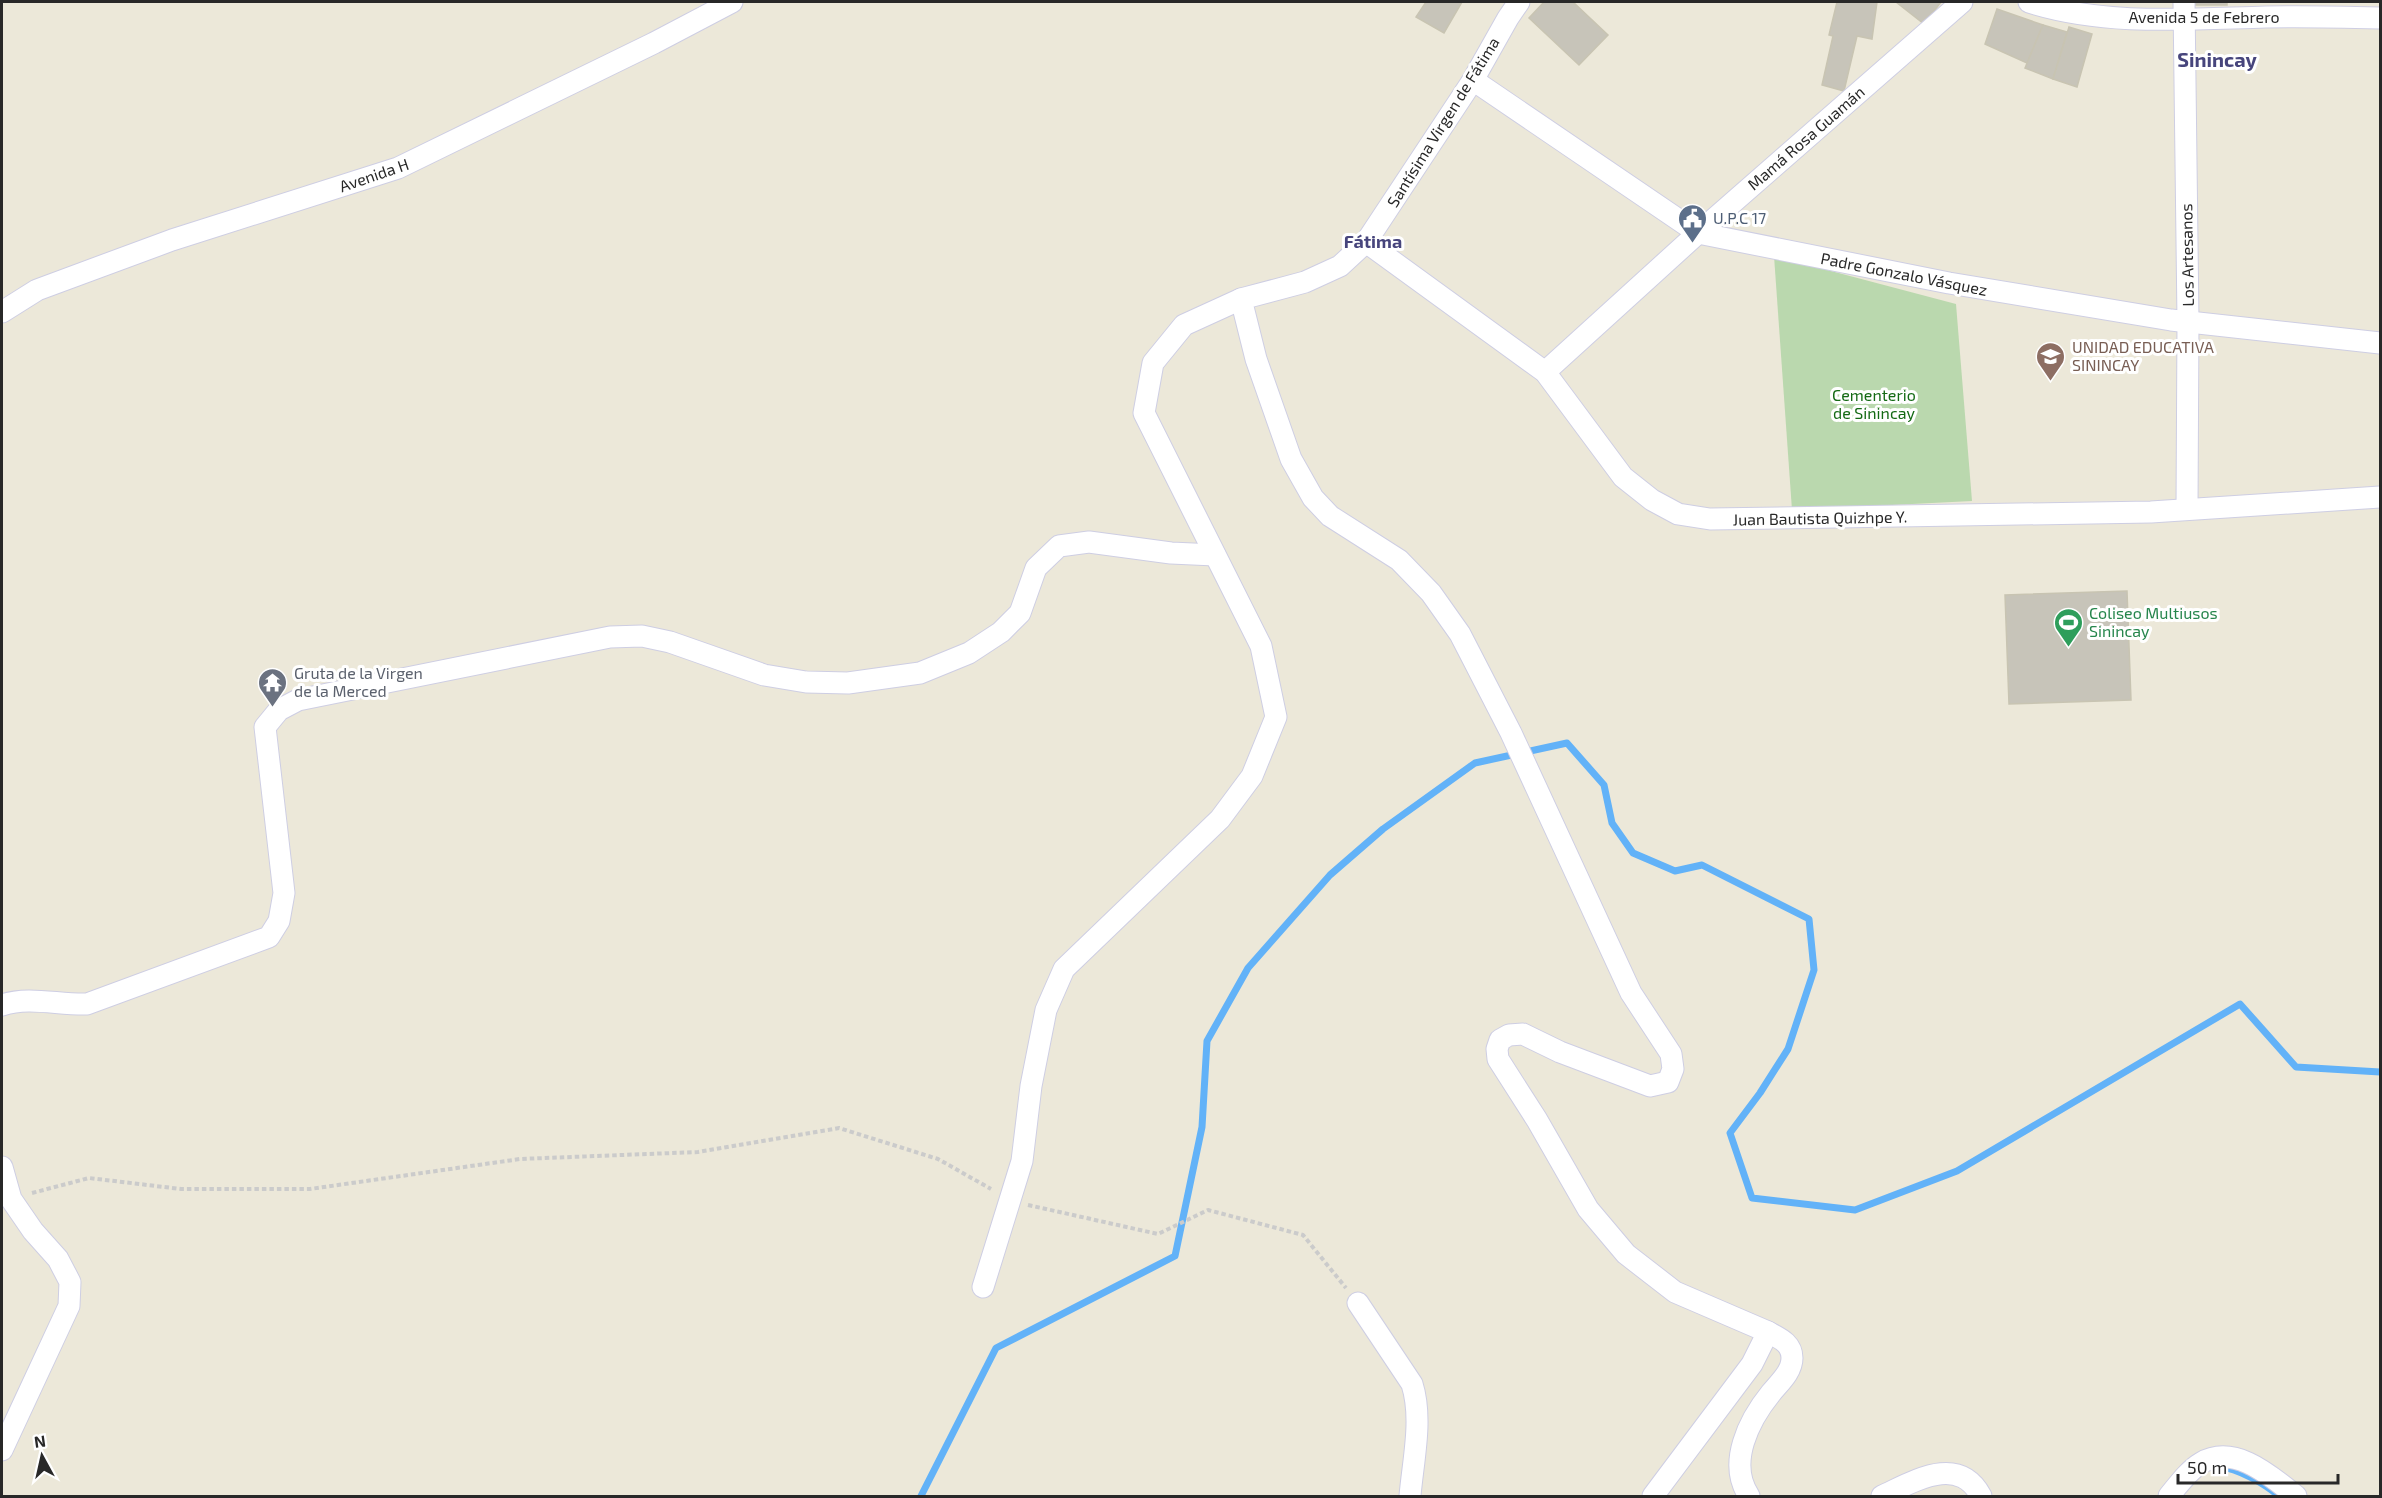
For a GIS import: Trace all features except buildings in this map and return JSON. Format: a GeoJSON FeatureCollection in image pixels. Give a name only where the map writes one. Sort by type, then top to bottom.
{"type":"FeatureCollection","features":[{"type":"Feature","properties":{"kind":"street","name":"Avenida H"},"geometry":{"type":"LineString","coordinates":[[2,312],[36,290],[172,240],[398,168],[654,43],[732,2]]}},
{"type":"Feature","properties":{"kind":"street","name":"Mamá Rosa Guamán"},"geometry":{"type":"LineString","coordinates":[[1545,372],[1698,233],[1962,2]]}},
{"type":"Feature","properties":{"kind":"street","name":"Avenida 5 de Febrero"},"geometry":{"type":"LineString","coordinates":[[2029,2],[2095,17],[2183,11],[2269,17],[2380,18]]}},
{"type":"Feature","properties":{"kind":"street","name":"Santísima Virgen de Fátima"},"geometry":{"type":"LineString","coordinates":[[983,1287],[1012,1201],[1022,1161],[1032,1086],[1046,1010],[1064,969],[1220,819],[1252,776],[1276,717],[1261,646],[1144,413],[1153,363],[1184,325],[1241,299],[1305,282],[1340,266],[1366,242],[1473,81],[1512,7]]}},
{"type":"Feature","properties":{"kind":"street","name":"Los Artesanos"},"geometry":{"type":"LineString","coordinates":[[2183,11],[2188,321],[2187,508]]}},
{"type":"Feature","properties":{"kind":"street","name":"Padre Gonzalo Vásquez"},"geometry":{"type":"LineString","coordinates":[[1473,81],[1698,233],[1949,284],[2171,320],[2380,343]]}},
{"type":"Feature","properties":{"kind":"street","name":"Juan Bautista Quizhpe Y."},"geometry":{"type":"LineString","coordinates":[[1366,242],[1545,372],[1623,477],[1652,500],[1678,514],[1710,519],[2151,512],[2380,497]]}},
{"type":"Feature","properties":{"kind":"street"},"geometry":{"type":"LineString","coordinates":[[1241,299],[1256,359],[1287,447],[1313,498],[1330,516],[1399,560],[1431,593],[1460,634],[1511,733],[1631,993],[1671,1054],[1673,1069],[1668,1082],[1650,1086],[1560,1052],[1523,1034],[1509,1035],[1500,1040],[1497,1049],[1498,1059],[1537,1120],[1588,1209],[1626,1254],[1675,1292],[1787,1342],[1792,1356],[1790,1369],[1752,1419],[1745,1440],[1739,1468],[1749,1497]]}},
{"type":"Feature","properties":{"kind":"street"},"geometry":{"type":"LineString","coordinates":[[2,1005],[26,1000],[68,1005],[87,1004],[269,937],[279,921],[284,893],[266,727],[279,711],[298,700],[610,637],[642,636],[670,642],[764,675],[806,682],[848,683],[920,673],[969,653],[1001,632],[1020,613],[1036,568],[1059,546],[1089,542],[1171,553],[1215,555]]}},
{"type":"Feature","properties":{"kind":"street"},"geometry":{"type":"LineString","coordinates":[[2,1167],[11,1199],[33,1231],[58,1259],[70,1282],[69,1306],[2,1449]]}},
{"type":"Feature","properties":{"kind":"street"},"geometry":{"type":"LineString","coordinates":[[1358,1303],[1412,1384],[1416,1398],[1417,1420],[1410,1497]]}},
{"type":"Feature","properties":{"kind":"street"},"geometry":{"type":"LineString","coordinates":[[1653,1497],[1752,1364],[1768,1332]]}},
{"type":"Feature","properties":{"kind":"street"},"geometry":{"type":"LineString","coordinates":[[2169,1497],[2202,1462],[2218,1458],[2255,1464],[2296,1497]]}},
{"type":"Feature","properties":{"kind":"street"},"geometry":{"type":"LineString","coordinates":[[1882,1497],[1943,1472],[1958,1474],[1974,1485],[1981,1497]]}},
{"type":"Feature","properties":{"kind":"path"},"geometry":{"type":"LineString","coordinates":[[11,1199],[89,1178],[181,1189],[310,1189],[520,1159],[698,1152],[839,1128],[938,1159],[1012,1201],[1158,1234],[1208,1210],[1303,1235],[1358,1303]]}},
{"type":"Feature","properties":{"kind":"green space","name":"Cementerio de Sinincay"},"geometry":{"type":"Polygon","coordinates":[[[1774,256],[1956,304],[1972,501],[1792,510],[1774,256]]]}},
{"type":"Feature","properties":{"kind":"waterway"},"geometry":{"type":"LineString","coordinates":[[921,1496],[996,1348],[1175,1256],[1202,1127],[1207,1041],[1248,968],[1330,875],[1383,829],[1475,763],[1567,743],[1604,785],[1612,823],[1633,853],[1675,871],[1702,865],[1809,919],[1814,970],[1788,1049],[1760,1093],[1730,1133],[1752,1198],[1855,1210],[1957,1171],[2240,1004],[2296,1067],[2380,1072]]}},
{"type":"Feature","properties":{"kind":"waterway"},"geometry":{"type":"LineString","coordinates":[[2219,1467],[2251,1477],[2279,1496]]}},
{"type":"Feature","properties":{"kind":"place","name":"U.P.C 17"},"geometry":{"type":"Point","coordinates":[1692,244]}},
{"type":"Feature","properties":{"kind":"place","name":"UNIDAD EDUCATIVA SININCAY"},"geometry":{"type":"Point","coordinates":[2051,382]}},
{"type":"Feature","properties":{"kind":"place","name":"Coliseo Multiusos Sinincay"},"geometry":{"type":"Point","coordinates":[2068,648]}},
{"type":"Feature","properties":{"kind":"place","name":"Gruta de la Virgen de la Merced"},"geometry":{"type":"Point","coordinates":[273,708]}},
{"type":"Feature","properties":{"kind":"district","name":"Sinincay"},"geometry":{"type":"Point","coordinates":[2217,60]}},
{"type":"Feature","properties":{"kind":"district","name":"Fátima"},"geometry":{"type":"Point","coordinates":[1373,242]}}]}
